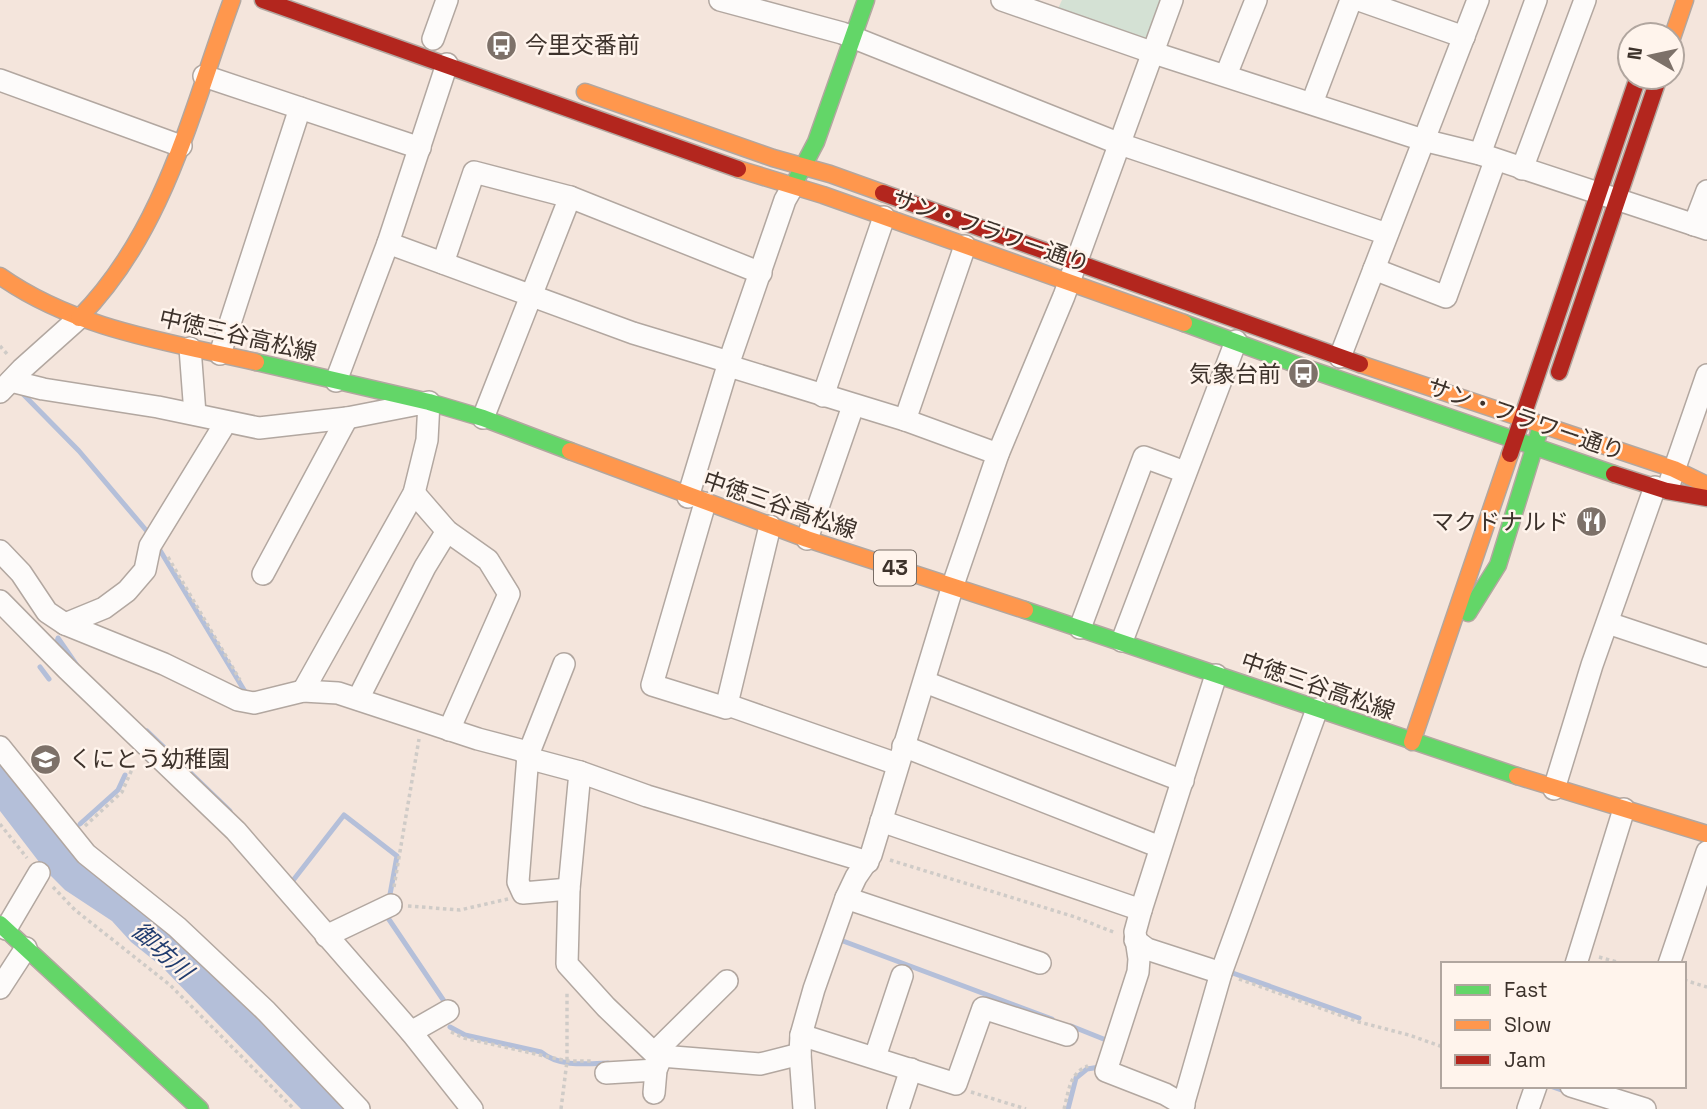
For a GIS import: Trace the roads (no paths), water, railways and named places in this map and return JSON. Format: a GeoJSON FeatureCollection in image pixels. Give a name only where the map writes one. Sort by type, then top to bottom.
{"type":"FeatureCollection","features":[{"type":"Feature","properties":{"kind":"street"},"geometry":{"type":"LineString","coordinates":[[5,386],[79,318],[119,272],[130,255],[159,201],[181,146],[232,0]]}},
{"type":"Feature","properties":{"kind":"street","name":"サン・フラワー通り"},"geometry":{"type":"LineString","coordinates":[[262,0],[435,48],[765,179],[793,186],[965,246],[1073,272],[1340,356],[1522,419],[1544,419],[1674,469],[1707,485]]}},
{"type":"Feature","properties":{"kind":"street"},"geometry":{"type":"LineString","coordinates":[[336,381],[388,243],[420,148],[435,48],[447,0]]}},
{"type":"Feature","properties":{"kind":"street"},"geometry":{"type":"LineString","coordinates":[[720,0],[853,38],[1120,144],[1387,234]]}},
{"type":"Feature","properties":{"kind":"street"},"geometry":{"type":"LineString","coordinates":[[866,0],[816,142],[786,200],[729,364],[652,685],[900,755],[1160,847]]}},
{"type":"Feature","properties":{"kind":"street"},"geometry":{"type":"LineString","coordinates":[[1002,0],[1050,7],[1154,53],[1701,227],[1707,191]]}},
{"type":"Feature","properties":{"kind":"street"},"geometry":{"type":"LineString","coordinates":[[804,1109],[801,1044],[814,989],[846,898],[856,877],[870,858],[953,587],[998,454],[1073,272],[1172,0]]}},
{"type":"Feature","properties":{"kind":"street"},"geometry":{"type":"LineString","coordinates":[[1226,75],[1256,0]]}},
{"type":"Feature","properties":{"kind":"street"},"geometry":{"type":"LineString","coordinates":[[1312,103],[1360,0],[1464,37]]}},
{"type":"Feature","properties":{"kind":"street"},"geometry":{"type":"LineString","coordinates":[[1340,356],[1478,0]]}},
{"type":"Feature","properties":{"kind":"street"},"geometry":{"type":"LineString","coordinates":[[1374,269],[1446,297],[1536,0]]}},
{"type":"Feature","properties":{"kind":"street"},"geometry":{"type":"LineString","coordinates":[[1678,21],[1685,0]]}},
{"type":"Feature","properties":{"kind":"street"},"geometry":{"type":"LineString","coordinates":[[1522,169],[1583,1]]}},
{"type":"Feature","properties":{"kind":"street"},"geometry":{"type":"LineString","coordinates":[[204,76],[420,148]]}},
{"type":"Feature","properties":{"kind":"street"},"geometry":{"type":"LineString","coordinates":[[0,80],[181,146]]}},
{"type":"Feature","properties":{"kind":"street","name":"サン・フラワー通り"},"geometry":{"type":"LineString","coordinates":[[573,88],[773,158],[842,178],[1306,368],[1661,489],[1707,498]]}},
{"type":"Feature","properties":{"kind":"street"},"geometry":{"type":"LineString","coordinates":[[1412,742],[1633,91]]}},
{"type":"Feature","properties":{"kind":"street"},"geometry":{"type":"LineString","coordinates":[[1553,389],[1654,91]]}},
{"type":"Feature","properties":{"kind":"street"},"geometry":{"type":"LineString","coordinates":[[220,354],[300,108]]}},
{"type":"Feature","properties":{"kind":"street"},"geometry":{"type":"LineString","coordinates":[[443,263],[474,172],[570,197],[761,273]]}},
{"type":"Feature","properties":{"kind":"street"},"geometry":{"type":"LineString","coordinates":[[484,418],[570,197]]}},
{"type":"Feature","properties":{"kind":"street"},"geometry":{"type":"LineString","coordinates":[[823,396],[884,217]]}},
{"type":"Feature","properties":{"kind":"street"},"geometry":{"type":"LineString","coordinates":[[388,243],[633,333],[853,406],[905,420],[998,454]]}},
{"type":"Feature","properties":{"kind":"street"},"geometry":{"type":"LineString","coordinates":[[905,420],[965,246]]}},
{"type":"Feature","properties":{"kind":"street","name":"中徳三谷高松線"},"geometry":{"type":"LineString","coordinates":[[0,276],[20,290],[79,318],[110,328],[429,402],[484,418],[807,539],[1122,641],[1554,789],[1707,834]]}},
{"type":"Feature","properties":{"kind":"street"},"geometry":{"type":"LineString","coordinates":[[1122,641],[1236,341]]}},
{"type":"Feature","properties":{"kind":"street"},"geometry":{"type":"LineString","coordinates":[[190,348],[195,414]]}},
{"type":"Feature","properties":{"kind":"street"},"geometry":{"type":"LineString","coordinates":[[1554,789],[1592,665],[1661,489],[1674,469],[1707,375]]}},
{"type":"Feature","properties":{"kind":"street"},"geometry":{"type":"LineString","coordinates":[[5,386],[43,389],[195,414],[259,428],[347,418],[429,402],[427,440],[414,493],[303,691]]}},
{"type":"Feature","properties":{"kind":"street"},"geometry":{"type":"LineString","coordinates":[[807,539],[853,406]]}},
{"type":"Feature","properties":{"kind":"street"},"geometry":{"type":"LineString","coordinates":[[263,574],[347,418]]}},
{"type":"Feature","properties":{"kind":"street"},"geometry":{"type":"LineString","coordinates":[[1452,629],[1471,610],[1498,565],[1544,419]]}},
{"type":"Feature","properties":{"kind":"street"},"geometry":{"type":"LineString","coordinates":[[65,624],[104,608],[127,591],[145,570],[150,545],[226,422]]}},
{"type":"Feature","properties":{"kind":"street"},"geometry":{"type":"LineString","coordinates":[[1080,628],[1144,457],[1185,472]]}},
{"type":"Feature","properties":{"kind":"street"},"geometry":{"type":"LineString","coordinates":[[414,493],[447,531],[488,560],[509,594],[450,730]]}},
{"type":"Feature","properties":{"kind":"street"},"geometry":{"type":"LineString","coordinates":[[727,705],[770,526]]}},
{"type":"Feature","properties":{"kind":"street"},"geometry":{"type":"LineString","coordinates":[[358,699],[425,567],[447,531]]}},
{"type":"Feature","properties":{"kind":"street"},"geometry":{"type":"LineString","coordinates":[[0,551],[21,573],[47,612],[65,624],[164,664],[239,700],[254,703],[303,691],[338,693],[520,750],[535,760],[580,772],[647,796],[870,858]]}},
{"type":"Feature","properties":{"kind":"street"},"geometry":{"type":"LineString","coordinates":[[6,607],[39,602]]}},
{"type":"Feature","properties":{"kind":"street"},"geometry":{"type":"LineString","coordinates":[[6,607],[236,831],[411,1032],[472,1109]]}},
{"type":"Feature","properties":{"kind":"street"},"geometry":{"type":"LineString","coordinates":[[1608,623],[1707,656]]}},
{"type":"Feature","properties":{"kind":"street"},"geometry":{"type":"LineString","coordinates":[[564,664],[528,755],[518,882],[523,893],[569,889]]}},
{"type":"Feature","properties":{"kind":"street"},"geometry":{"type":"LineString","coordinates":[[1216,675],[1141,910],[1135,940],[1139,959],[1138,972],[1105,1071],[1165,1094],[1183,1107],[1221,973],[1317,709]]}},
{"type":"Feature","properties":{"kind":"street"},"geometry":{"type":"LineString","coordinates":[[925,682],[1183,781]]}},
{"type":"Feature","properties":{"kind":"street"},"geometry":{"type":"LineString","coordinates":[[0,747],[86,854],[177,927],[256,1002],[359,1109]]}},
{"type":"Feature","properties":{"kind":"street"},"geometry":{"type":"LineString","coordinates":[[580,772],[569,889],[568,964],[657,1060]]}},
{"type":"Feature","properties":{"kind":"street"},"geometry":{"type":"LineString","coordinates":[[1578,958],[1624,809]]}},
{"type":"Feature","properties":{"kind":"street"},"geometry":{"type":"LineString","coordinates":[[881,821],[1141,910]]}},
{"type":"Feature","properties":{"kind":"street"},"geometry":{"type":"LineString","coordinates":[[1670,962],[1707,852]]}},
{"type":"Feature","properties":{"kind":"street"},"geometry":{"type":"LineString","coordinates":[[39,873],[3,927],[200,1109]]}},
{"type":"Feature","properties":{"kind":"street"},"geometry":{"type":"LineString","coordinates":[[846,898],[1040,964]]}},
{"type":"Feature","properties":{"kind":"street"},"geometry":{"type":"LineString","coordinates":[[326,936],[391,905]]}},
{"type":"Feature","properties":{"kind":"street"},"geometry":{"type":"LineString","coordinates":[[1135,940],[1147,949],[1221,973]]}},
{"type":"Feature","properties":{"kind":"street"},"geometry":{"type":"LineString","coordinates":[[0,988],[26,948]]}},
{"type":"Feature","properties":{"kind":"street"},"geometry":{"type":"LineString","coordinates":[[875,1057],[902,976]]}},
{"type":"Feature","properties":{"kind":"street"},"geometry":{"type":"LineString","coordinates":[[654,1093],[657,1060],[727,981]]}},
{"type":"Feature","properties":{"kind":"street"},"geometry":{"type":"LineString","coordinates":[[605,1067],[657,1060],[760,1064],[801,1044],[875,1057],[956,1084],[983,1008],[1067,1035]]}},
{"type":"Feature","properties":{"kind":"street"},"geometry":{"type":"LineString","coordinates":[[411,1032],[443,1014]]}},
{"type":"Feature","properties":{"kind":"street"},"geometry":{"type":"LineString","coordinates":[[898,1109],[911,1069]]}},
{"type":"Feature","properties":{"kind":"street"},"geometry":{"type":"LineString","coordinates":[[1528,1109],[1535,1088]]}},
{"type":"Feature","properties":{"kind":"street"},"geometry":{"type":"LineString","coordinates":[[1581,1088],[1634,1099]]}},
{"type":"Feature","properties":{"kind":"water","name":"御坊川"},"geometry":{"type":"Polygon","coordinates":[[[0,758],[205,958],[351,1109],[301,1109],[161,966],[131,942],[112,921],[65,890],[46,871],[0,811],[0,758]]]}},
{"type":"Feature","properties":{"kind":"waterway"},"geometry":{"type":"LineString","coordinates":[[19,390],[79,451],[151,536]]}},
{"type":"Feature","properties":{"kind":"waterway"},"geometry":{"type":"LineString","coordinates":[[158,547],[247,695]]}},
{"type":"Feature","properties":{"kind":"waterway"},"geometry":{"type":"LineString","coordinates":[[57,642],[58,638],[78,667]]}},
{"type":"Feature","properties":{"kind":"waterway"},"geometry":{"type":"LineString","coordinates":[[40,667],[49,679]]}},
{"type":"Feature","properties":{"kind":"waterway"},"geometry":{"type":"LineString","coordinates":[[147,731],[230,811]]}},
{"type":"Feature","properties":{"kind":"waterway"},"geometry":{"type":"LineString","coordinates":[[80,824],[118,790],[125,775]]}},
{"type":"Feature","properties":{"kind":"waterway"},"geometry":{"type":"LineString","coordinates":[[291,883],[344,815],[397,856],[389,900]]}},
{"type":"Feature","properties":{"kind":"waterway"},"geometry":{"type":"LineString","coordinates":[[388,918],[446,1004]]}},
{"type":"Feature","properties":{"kind":"waterway"},"geometry":{"type":"LineString","coordinates":[[843,941],[1052,1019]]}},
{"type":"Feature","properties":{"kind":"waterway"},"geometry":{"type":"LineString","coordinates":[[1227,971],[1359,1018]]}},
{"type":"Feature","properties":{"kind":"waterway"},"geometry":{"type":"LineString","coordinates":[[1071,1026],[1111,1042]]}},
{"type":"Feature","properties":{"kind":"waterway"},"geometry":{"type":"LineString","coordinates":[[450,1027],[465,1035],[541,1052],[564,1062],[608,1063]]}},
{"type":"Feature","properties":{"kind":"waterway"},"geometry":{"type":"LineString","coordinates":[[1068,1109],[1076,1078],[1087,1069],[1100,1067]]}},
{"type":"Feature","properties":{"kind":"waterway"},"geometry":{"type":"LineString","coordinates":[[1556,1088],[1567,1092]]}},
{"type":"Feature","properties":{"kind":"place","name":"今里交番前"},"geometry":{"type":"Point","coordinates":[502,45]}},
{"type":"Feature","properties":{"kind":"place","name":"気象台前"},"geometry":{"type":"Point","coordinates":[1304,374]}},
{"type":"Feature","properties":{"kind":"place","name":"マクドナルド"},"geometry":{"type":"Point","coordinates":[1592,522]}},
{"type":"Feature","properties":{"kind":"place","name":"くにとう幼稚園"},"geometry":{"type":"Point","coordinates":[46,759]}}]}
